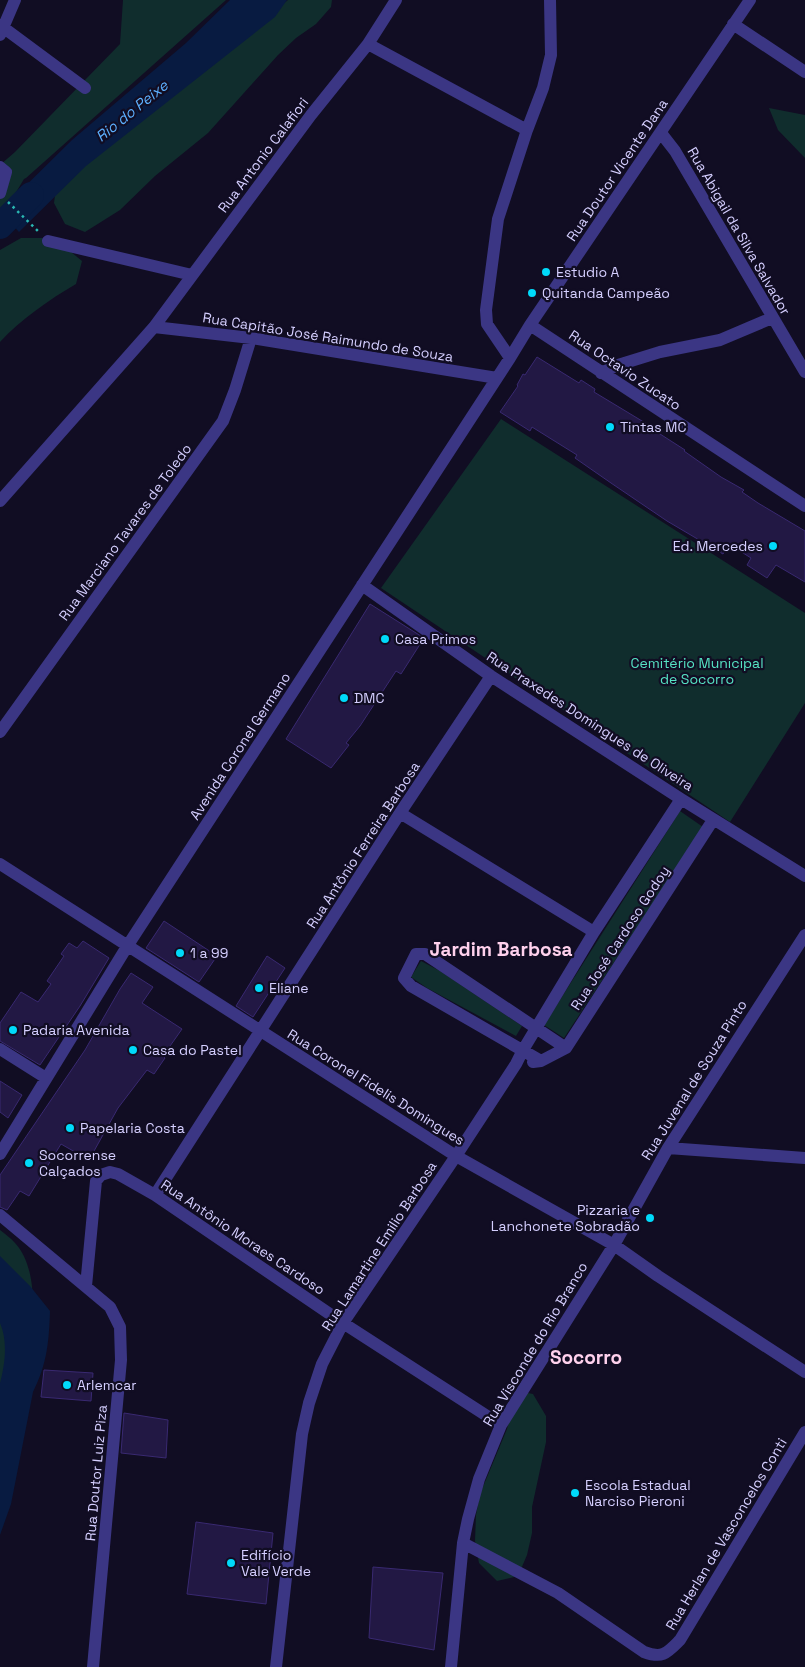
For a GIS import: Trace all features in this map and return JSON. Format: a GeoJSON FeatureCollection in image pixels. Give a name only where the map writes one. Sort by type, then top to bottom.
{"type":"FeatureCollection","features":[{"type":"Feature","properties":{"kind":"street"},"geometry":{"type":"LineString","coordinates":[[15,0],[1,29],[85,88]]}},
{"type":"Feature","properties":{"kind":"street","name":"Rua Antonio Calafiori"},"geometry":{"type":"LineString","coordinates":[[0,501],[154,327],[368,44],[396,0]]}},
{"type":"Feature","properties":{"kind":"street"},"geometry":{"type":"LineString","coordinates":[[510,358],[487,324],[486,310],[498,219],[543,88],[551,55],[550,0]]}},
{"type":"Feature","properties":{"kind":"street","name":"Rua Doutor Vicente Dana"},"geometry":{"type":"LineString","coordinates":[[510,358],[530,325],[750,0]]}},
{"type":"Feature","properties":{"kind":"street"},"geometry":{"type":"LineString","coordinates":[[733,24],[805,72]]}},
{"type":"Feature","properties":{"kind":"street"},"geometry":{"type":"LineString","coordinates":[[368,44],[527,130]]}},
{"type":"Feature","properties":{"kind":"street","name":"Rua Abigail da Silva Salvador"},"geometry":{"type":"LineString","coordinates":[[661,133],[675,151],[805,372]]}},
{"type":"Feature","properties":{"kind":"street"},"geometry":{"type":"LineString","coordinates":[[0,167],[6,172],[0,193]]}},
{"type":"Feature","properties":{"kind":"street"},"geometry":{"type":"LineString","coordinates":[[48,241],[192,275]]}},
{"type":"Feature","properties":{"kind":"street"},"geometry":{"type":"LineString","coordinates":[[601,373],[618,365],[660,352],[720,340],[772,318]]}},
{"type":"Feature","properties":{"kind":"street","name":"Rua Octavio Zucato"},"geometry":{"type":"LineString","coordinates":[[530,325],[805,506]]}},
{"type":"Feature","properties":{"kind":"street","name":"Rua Capitão José Raimundo de Souza"},"geometry":{"type":"LineString","coordinates":[[154,327],[251,338],[497,378]]}},
{"type":"Feature","properties":{"kind":"street","name":"Rua Marciano Tavares de Toledo"},"geometry":{"type":"LineString","coordinates":[[0,732],[223,420],[235,390],[251,338]]}},
{"type":"Feature","properties":{"kind":"street","name":"Avenida Coronel Germano"},"geometry":{"type":"LineString","coordinates":[[0,1154],[128,945],[510,358]]}},
{"type":"Feature","properties":{"kind":"street","name":"Rua Praxedes Domingues de Oliveira"},"geometry":{"type":"LineString","coordinates":[[362,585],[491,676],[681,800],[805,876]]}},
{"type":"Feature","properties":{"kind":"street","name":"Rua Antônio Ferreira Barbosa"},"geometry":{"type":"LineString","coordinates":[[155,1195],[400,813],[491,676]]}},
{"type":"Feature","properties":{"kind":"street","name":"Rua José Cardoso Godoy"},"geometry":{"type":"LineString","coordinates":[[523,1050],[594,932],[681,800]]}},
{"type":"Feature","properties":{"kind":"street"},"geometry":{"type":"LineString","coordinates":[[400,813],[594,932]]}},
{"type":"Feature","properties":{"kind":"street","name":"Rua José Cardoso Godoy"},"geometry":{"type":"LineString","coordinates":[[541,1061],[566,1048],[714,820]]}},
{"type":"Feature","properties":{"kind":"street","name":"Rua Coronel Fidelis Domingues"},"geometry":{"type":"LineString","coordinates":[[0,864],[456,1156],[614,1245],[805,1372]]}},
{"type":"Feature","properties":{"kind":"street","name":"Rua Juvenal de Souza Pinto"},"geometry":{"type":"LineString","coordinates":[[614,1245],[668,1148],[805,935]]}},
{"type":"Feature","properties":{"kind":"street"},"geometry":{"type":"LineString","coordinates":[[541,1061],[411,986],[404,978],[416,954],[425,954],[566,1048]]}},
{"type":"Feature","properties":{"kind":"street"},"geometry":{"type":"LineString","coordinates":[[0,1049],[46,1078]]}},
{"type":"Feature","properties":{"kind":"street","name":"Rua Lamartine Emilio Barbosa"},"geometry":{"type":"LineString","coordinates":[[276,1667],[302,1434],[309,1403],[322,1364],[343,1323],[456,1156],[516,1064],[523,1050]]}},
{"type":"Feature","properties":{"kind":"street"},"geometry":{"type":"LineString","coordinates":[[516,1064],[541,1061]]}},
{"type":"Feature","properties":{"kind":"street"},"geometry":{"type":"LineString","coordinates":[[668,1148],[805,1158]]}},
{"type":"Feature","properties":{"kind":"street","name":"Rua Antônio Moraes Cardoso"},"geometry":{"type":"LineString","coordinates":[[86,1286],[96,1181],[101,1175],[110,1172],[118,1174],[155,1195],[343,1323],[501,1425]]}},
{"type":"Feature","properties":{"kind":"street","name":"Rua Doutor Luiz Piza"},"geometry":{"type":"LineString","coordinates":[[0,1215],[110,1307],[120,1328],[121,1360],[93,1667]]}},
{"type":"Feature","properties":{"kind":"street","name":"Rua Visconde do Rio Branco"},"geometry":{"type":"LineString","coordinates":[[451,1667],[463,1543],[478,1479],[501,1425],[614,1245]]}},
{"type":"Feature","properties":{"kind":"street","name":"Rua Herlan de Vasconcelos Conti"},"geometry":{"type":"LineString","coordinates":[[463,1543],[558,1593],[644,1652],[655,1656],[666,1654],[680,1640],[805,1432]]}},
{"type":"Feature","properties":{"kind":"path"},"geometry":{"type":"LineString","coordinates":[[0,193],[48,241]]}},
{"type":"Feature","properties":{"kind":"green space"},"geometry":{"type":"Polygon","coordinates":[[[123,0],[226,0],[24,179],[12,199],[0,210],[0,165],[120,44],[123,0]]]}},
{"type":"Feature","properties":{"kind":"green space"},"geometry":{"type":"Polygon","coordinates":[[[288,0],[332,0],[331,7],[316,24],[296,38],[278,55],[208,133],[155,176],[120,210],[85,232],[65,224],[54,203],[57,180],[288,0]]]}},
{"type":"Feature","properties":{"kind":"green space"},"geometry":{"type":"Polygon","coordinates":[[[769,108],[805,115],[805,158],[778,130],[769,108]]]}},
{"type":"Feature","properties":{"kind":"green space"},"geometry":{"type":"Polygon","coordinates":[[[21,238],[45,238],[65,247],[82,261],[76,284],[36,310],[0,342],[0,250],[21,238]]]}},
{"type":"Feature","properties":{"kind":"green space","name":"Cemitério Municipal de Socorro"},"geometry":{"type":"Polygon","coordinates":[[[501,419],[805,613],[805,703],[730,822],[381,588],[501,419]]]}},
{"type":"Feature","properties":{"kind":"green space"},"geometry":{"type":"Polygon","coordinates":[[[680,811],[703,827],[564,1038],[544,1025],[680,811]]]}},
{"type":"Feature","properties":{"kind":"green space"},"geometry":{"type":"Polygon","coordinates":[[[421,961],[440,971],[522,1026],[516,1036],[427,988],[411,977],[421,961]]]}},
{"type":"Feature","properties":{"kind":"green space"},"geometry":{"type":"Polygon","coordinates":[[[0,1230],[15,1243],[23,1254],[31,1282],[33,1312],[32,1356],[0,1392],[0,1230]]]}},
{"type":"Feature","properties":{"kind":"green space"},"geometry":{"type":"Polygon","coordinates":[[[518,1391],[533,1394],[546,1416],[546,1442],[532,1507],[532,1533],[527,1555],[518,1576],[497,1581],[479,1563],[475,1541],[476,1515],[480,1494],[507,1429],[518,1391]]]}},
{"type":"Feature","properties":{"kind":"water"},"geometry":{"type":"Polygon","coordinates":[[[230,0],[287,0],[275,17],[86,166],[19,232],[0,211],[72,140],[186,43],[230,0]]]}},
{"type":"Feature","properties":{"kind":"water"},"geometry":{"type":"Polygon","coordinates":[[[0,1256],[30,1286],[50,1311],[48,1343],[44,1362],[33,1392],[11,1504],[0,1535],[0,1383],[5,1353],[3,1330],[0,1323],[0,1256]]]}},
{"type":"Feature","properties":{"kind":"building"},"geometry":{"type":"Polygon","coordinates":[[[537,357],[579,383],[581,380],[595,389],[594,392],[647,424],[721,477],[744,490],[742,492],[758,503],[805,531],[805,582],[776,565],[767,578],[747,565],[751,558],[729,544],[723,554],[667,521],[575,458],[577,455],[532,427],[530,431],[500,412],[518,386],[523,374],[525,375],[537,357]]]}},
{"type":"Feature","properties":{"kind":"building"},"geometry":{"type":"Polygon","coordinates":[[[370,604],[424,638],[401,674],[396,671],[360,726],[346,743],[349,745],[331,768],[286,739],[370,604]]]}},
{"type":"Feature","properties":{"kind":"building","name":"1 a 99"},"geometry":{"type":"Polygon","coordinates":[[[164,921],[217,956],[199,982],[146,948],[164,921]]]}},
{"type":"Feature","properties":{"kind":"building"},"geometry":{"type":"Polygon","coordinates":[[[83,941],[109,958],[80,1006],[40,1065],[0,1041],[0,1023],[21,992],[38,1002],[51,984],[47,981],[64,956],[61,954],[69,943],[77,948],[83,941]]]}},
{"type":"Feature","properties":{"kind":"building","name":"Eliane"},"geometry":{"type":"Polygon","coordinates":[[[267,956],[285,968],[253,1017],[236,1006],[267,956]]]}},
{"type":"Feature","properties":{"kind":"building"},"geometry":{"type":"Polygon","coordinates":[[[131,973],[153,987],[142,1003],[182,1029],[163,1056],[165,1058],[154,1074],[147,1070],[118,1108],[89,1160],[61,1144],[29,1196],[20,1191],[7,1210],[0,1207],[0,1175],[85,1050],[131,973]]]}},
{"type":"Feature","properties":{"kind":"building"},"geometry":{"type":"Polygon","coordinates":[[[0,1081],[22,1095],[8,1118],[0,1112],[0,1081]]]}},
{"type":"Feature","properties":{"kind":"building","name":"Arlemcar"},"geometry":{"type":"Polygon","coordinates":[[[44,1370],[93,1373],[91,1401],[41,1397],[44,1370]]]}},
{"type":"Feature","properties":{"kind":"building"},"geometry":{"type":"Polygon","coordinates":[[[124,1413],[168,1420],[166,1458],[121,1453],[124,1413]]]}},
{"type":"Feature","properties":{"kind":"building","name":"Edifício Vale Verde"},"geometry":{"type":"Polygon","coordinates":[[[196,1522],[273,1533],[266,1604],[187,1594],[196,1522]]]}},
{"type":"Feature","properties":{"kind":"building"},"geometry":{"type":"Polygon","coordinates":[[[373,1567],[443,1573],[434,1650],[369,1638],[373,1567]]]}},
{"type":"Feature","properties":{"kind":"waterway","name":"Rio do Peixe"},"geometry":{"type":"LineString","coordinates":[[0,226],[31,195]]}},
{"type":"Feature","properties":{"kind":"place","name":"Estudio A"},"geometry":{"type":"Point","coordinates":[546,272]}},
{"type":"Feature","properties":{"kind":"place","name":"Quitanda Campeão"},"geometry":{"type":"Point","coordinates":[532,293]}},
{"type":"Feature","properties":{"kind":"place","name":"Tintas MC"},"geometry":{"type":"Point","coordinates":[610,427]}},
{"type":"Feature","properties":{"kind":"place","name":"Ed. Mercedes"},"geometry":{"type":"Point","coordinates":[773,546]}},
{"type":"Feature","properties":{"kind":"place","name":"Casa Primos"},"geometry":{"type":"Point","coordinates":[385,639]}},
{"type":"Feature","properties":{"kind":"place","name":"DMC"},"geometry":{"type":"Point","coordinates":[344,698]}},
{"type":"Feature","properties":{"kind":"place","name":"1 a 99"},"geometry":{"type":"Point","coordinates":[180,953]}},
{"type":"Feature","properties":{"kind":"place","name":"Eliane"},"geometry":{"type":"Point","coordinates":[259,988]}},
{"type":"Feature","properties":{"kind":"place","name":"Padaria Avenida"},"geometry":{"type":"Point","coordinates":[13,1030]}},
{"type":"Feature","properties":{"kind":"place","name":"Casa do Pastel"},"geometry":{"type":"Point","coordinates":[133,1050]}},
{"type":"Feature","properties":{"kind":"place","name":"Papelaria Costa"},"geometry":{"type":"Point","coordinates":[70,1128]}},
{"type":"Feature","properties":{"kind":"place","name":"Socorrense Calçados"},"geometry":{"type":"Point","coordinates":[29,1163]}},
{"type":"Feature","properties":{"kind":"place","name":"Pizzaria e Lanchonete Sobradão"},"geometry":{"type":"Point","coordinates":[650,1218]}},
{"type":"Feature","properties":{"kind":"place","name":"Arlemcar"},"geometry":{"type":"Point","coordinates":[67,1385]}},
{"type":"Feature","properties":{"kind":"place","name":"Escola Estadual Narciso Pieroni"},"geometry":{"type":"Point","coordinates":[575,1493]}},
{"type":"Feature","properties":{"kind":"place","name":"Edifício Vale Verde"},"geometry":{"type":"Point","coordinates":[231,1563]}},
{"type":"Feature","properties":{"kind":"district","name":"Jardim Barbosa"},"geometry":{"type":"Point","coordinates":[501,949]}},
{"type":"Feature","properties":{"kind":"district","name":"Socorro"},"geometry":{"type":"Point","coordinates":[586,1357]}}]}
